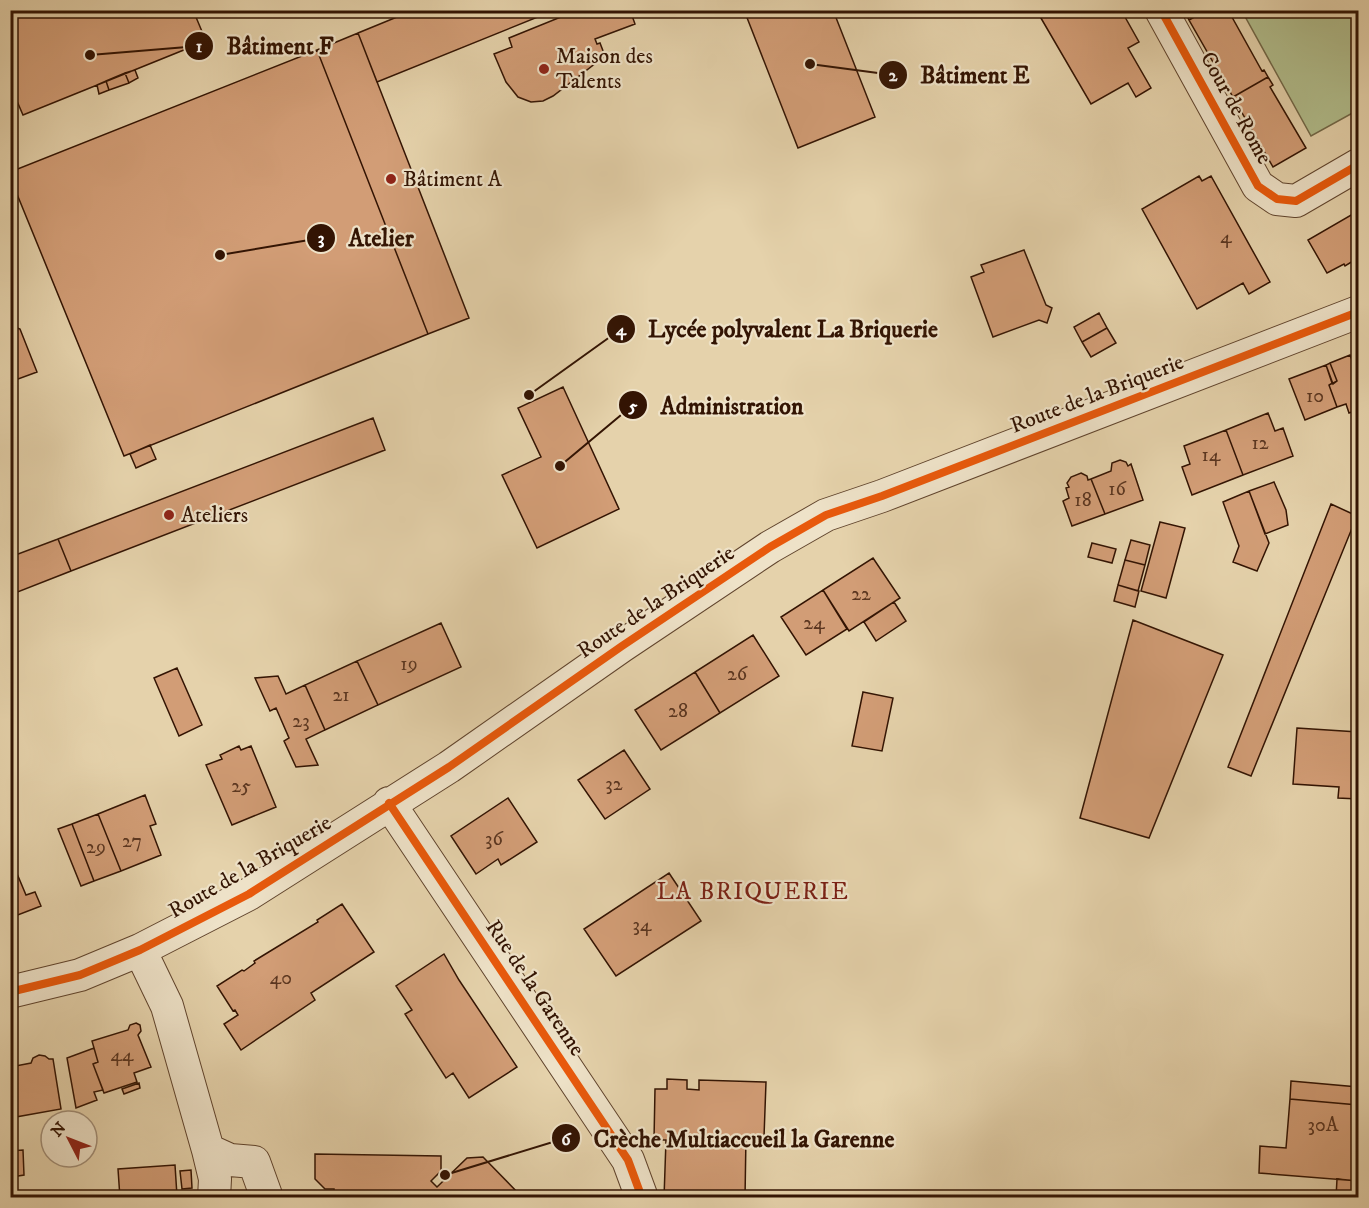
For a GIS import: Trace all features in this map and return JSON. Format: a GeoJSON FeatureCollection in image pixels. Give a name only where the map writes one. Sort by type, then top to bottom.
{"type":"FeatureCollection","features":[{"type":"Feature","properties":{"kind":"street","name":"Cour de Rome"},"geometry":{"type":"LineString","coordinates":[[1161,10],[1258,186],[1277,199],[1296,201],[1359,165]]}},
{"type":"Feature","properties":{"kind":"street","name":"Route de la Briquerie"},"geometry":{"type":"LineString","coordinates":[[10,992],[80,975],[140,950],[249,894],[449,767],[622,646],[761,553],[826,515],[892,492],[1359,312]]}},
{"type":"Feature","properties":{"kind":"street","name":"Rue de la Garenne"},"geometry":{"type":"LineString","coordinates":[[389,803],[628,1160],[642,1197]]}},
{"type":"Feature","properties":{"kind":"street"},"geometry":{"type":"LineString","coordinates":[[140,950],[167,1006],[208,1150],[214,1179],[214,1197]]}},
{"type":"Feature","properties":{"kind":"street"},"geometry":{"type":"LineString","coordinates":[[208,1150],[230,1160],[254,1162],[267,1197]]}},
{"type":"Feature","properties":{"kind":"green space"},"geometry":{"type":"Polygon","coordinates":[[[1242,11],[1352,11],[1358,26],[1358,110],[1311,136],[1242,11]]]}},
{"type":"Feature","properties":{"kind":"building"},"geometry":{"type":"Polygon","coordinates":[[[18,10],[193,10],[206,41],[23,115],[10,85],[10,14],[18,10]]]}},
{"type":"Feature","properties":{"kind":"building"},"geometry":{"type":"Polygon","coordinates":[[[414,10],[468,10],[469,14],[478,10],[555,10],[377,82],[358,33],[414,10]]]}},
{"type":"Feature","properties":{"kind":"building","name":"Maison des Talents"},"geometry":{"type":"Polygon","coordinates":[[[578,10],[630,10],[635,24],[595,39],[597,44],[600,43],[605,56],[553,96],[543,101],[531,102],[518,97],[506,82],[494,54],[512,47],[509,38],[578,10]]]}},
{"type":"Feature","properties":{"kind":"building"},"geometry":{"type":"Polygon","coordinates":[[[744,10],[833,10],[875,117],[798,148],[744,10]]]}},
{"type":"Feature","properties":{"kind":"building"},"geometry":{"type":"Polygon","coordinates":[[[1041,10],[1121,10],[1139,42],[1128,48],[1151,88],[1136,97],[1128,83],[1091,104],[1038,13],[1041,10]]]}},
{"type":"Feature","properties":{"kind":"building"},"geometry":{"type":"Polygon","coordinates":[[[1184,10],[1207,10],[1189,20],[1184,10]]]}},
{"type":"Feature","properties":{"kind":"building"},"geometry":{"type":"Polygon","coordinates":[[[1207,10],[1228,10],[1262,71],[1264,70],[1268,77],[1233,97],[1189,20],[1207,10]]]}},
{"type":"Feature","properties":{"kind":"building","name":"Bâtiment A"},"geometry":{"type":"Polygon","coordinates":[[[358,33],[469,318],[428,334],[317,50],[358,33]]]}},
{"type":"Feature","properties":{"kind":"building"},"geometry":{"type":"Polygon","coordinates":[[[317,50],[428,334],[124,456],[10,177],[10,172],[317,50]]]}},
{"type":"Feature","properties":{"kind":"building"},"geometry":{"type":"Polygon","coordinates":[[[135,70],[138,78],[129,83],[125,73],[135,70]]]}},
{"type":"Feature","properties":{"kind":"building"},"geometry":{"type":"Polygon","coordinates":[[[125,73],[129,83],[109,90],[106,81],[125,73]]]}},
{"type":"Feature","properties":{"kind":"building"},"geometry":{"type":"Polygon","coordinates":[[[1268,77],[1273,85],[1270,87],[1306,148],[1273,167],[1233,97],[1268,77]]]}},
{"type":"Feature","properties":{"kind":"building"},"geometry":{"type":"Polygon","coordinates":[[[106,81],[109,90],[99,94],[97,85],[106,81]]]}},
{"type":"Feature","properties":{"kind":"building"},"geometry":{"type":"Polygon","coordinates":[[[1199,176],[1202,181],[1211,176],[1270,282],[1249,294],[1243,283],[1197,309],[1142,209],[1199,176]]]}},
{"type":"Feature","properties":{"kind":"building"},"geometry":{"type":"Polygon","coordinates":[[[1358,211],[1358,258],[1327,273],[1308,240],[1358,211]]]}},
{"type":"Feature","properties":{"kind":"building"},"geometry":{"type":"Polygon","coordinates":[[[1024,250],[1046,305],[1052,308],[1047,323],[1039,320],[993,337],[971,277],[984,272],[981,265],[1024,250]]]}},
{"type":"Feature","properties":{"kind":"building"},"geometry":{"type":"Polygon","coordinates":[[[1099,313],[1107,328],[1082,342],[1074,327],[1099,313]]]}},
{"type":"Feature","properties":{"kind":"building"},"geometry":{"type":"Polygon","coordinates":[[[10,325],[20,329],[37,372],[10,382],[10,325]]]}},
{"type":"Feature","properties":{"kind":"building"},"geometry":{"type":"Polygon","coordinates":[[[1107,328],[1116,343],[1091,357],[1082,342],[1107,328]]]}},
{"type":"Feature","properties":{"kind":"building"},"geometry":{"type":"Polygon","coordinates":[[[1350,355],[1352,360],[1358,358],[1358,410],[1349,413],[1346,404],[1337,407],[1329,385],[1337,381],[1330,363],[1350,355]]]}},
{"type":"Feature","properties":{"kind":"building"},"geometry":{"type":"Polygon","coordinates":[[[1330,363],[1337,381],[1333,384],[1326,365],[1330,363]]]}},
{"type":"Feature","properties":{"kind":"building"},"geometry":{"type":"Polygon","coordinates":[[[1326,365],[1332,383],[1329,385],[1337,407],[1305,420],[1289,379],[1326,365]]]}},
{"type":"Feature","properties":{"kind":"building"},"geometry":{"type":"Polygon","coordinates":[[[563,387],[619,509],[537,548],[502,475],[541,457],[518,408],[563,387]]]}},
{"type":"Feature","properties":{"kind":"building"},"geometry":{"type":"Polygon","coordinates":[[[1268,413],[1275,431],[1283,428],[1293,456],[1243,475],[1226,430],[1268,413]]]}},
{"type":"Feature","properties":{"kind":"building","name":"Ateliers"},"geometry":{"type":"Polygon","coordinates":[[[373,418],[385,450],[71,571],[58,539],[373,418]]]}},
{"type":"Feature","properties":{"kind":"building"},"geometry":{"type":"Polygon","coordinates":[[[1226,430],[1243,475],[1192,495],[1182,467],[1190,464],[1184,446],[1226,430]]]}},
{"type":"Feature","properties":{"kind":"building"},"geometry":{"type":"Polygon","coordinates":[[[150,445],[156,459],[136,468],[130,454],[150,445]]]}},
{"type":"Feature","properties":{"kind":"building"},"geometry":{"type":"Polygon","coordinates":[[[1120,460],[1126,462],[1128,466],[1131,464],[1143,500],[1105,514],[1091,479],[1111,471],[1112,463],[1120,460]]]}},
{"type":"Feature","properties":{"kind":"building"},"geometry":{"type":"Polygon","coordinates":[[[1081,473],[1087,476],[1088,480],[1091,479],[1105,514],[1072,526],[1063,501],[1069,498],[1067,483],[1071,477],[1081,473]]]}},
{"type":"Feature","properties":{"kind":"building"},"geometry":{"type":"Polygon","coordinates":[[[1274,482],[1286,510],[1288,525],[1265,534],[1249,491],[1274,482]]]}},
{"type":"Feature","properties":{"kind":"building"},"geometry":{"type":"Polygon","coordinates":[[[1249,491],[1269,543],[1257,571],[1233,562],[1239,546],[1223,502],[1249,491]]]}},
{"type":"Feature","properties":{"kind":"building"},"geometry":{"type":"Polygon","coordinates":[[[1331,504],[1357,516],[1251,776],[1228,767],[1331,504]]]}},
{"type":"Feature","properties":{"kind":"building"},"geometry":{"type":"Polygon","coordinates":[[[1160,522],[1185,528],[1166,598],[1141,591],[1160,522]]]}},
{"type":"Feature","properties":{"kind":"building"},"geometry":{"type":"Polygon","coordinates":[[[58,539],[71,571],[10,595],[10,557],[58,539]]]}},
{"type":"Feature","properties":{"kind":"building"},"geometry":{"type":"Polygon","coordinates":[[[1131,540],[1150,545],[1145,565],[1125,560],[1131,540]]]}},
{"type":"Feature","properties":{"kind":"building"},"geometry":{"type":"Polygon","coordinates":[[[1092,543],[1116,549],[1112,563],[1088,557],[1092,543]]]}},
{"type":"Feature","properties":{"kind":"building"},"geometry":{"type":"Polygon","coordinates":[[[873,558],[900,598],[849,631],[823,590],[873,558]]]}},
{"type":"Feature","properties":{"kind":"building"},"geometry":{"type":"Polygon","coordinates":[[[1125,560],[1145,565],[1138,591],[1118,585],[1125,560]]]}},
{"type":"Feature","properties":{"kind":"building"},"geometry":{"type":"Polygon","coordinates":[[[1118,585],[1139,591],[1135,607],[1114,601],[1118,585]]]}},
{"type":"Feature","properties":{"kind":"building"},"geometry":{"type":"Polygon","coordinates":[[[823,590],[847,629],[806,655],[781,617],[823,590]]]}},
{"type":"Feature","properties":{"kind":"building"},"geometry":{"type":"Polygon","coordinates":[[[894,602],[906,621],[876,641],[864,622],[894,602]]]}},
{"type":"Feature","properties":{"kind":"building"},"geometry":{"type":"Polygon","coordinates":[[[1133,620],[1223,655],[1149,838],[1080,818],[1133,620]]]}},
{"type":"Feature","properties":{"kind":"building"},"geometry":{"type":"Polygon","coordinates":[[[441,623],[461,667],[378,705],[357,661],[441,623]]]}},
{"type":"Feature","properties":{"kind":"building"},"geometry":{"type":"Polygon","coordinates":[[[753,635],[779,676],[720,713],[695,672],[753,635]]]}},
{"type":"Feature","properties":{"kind":"building"},"geometry":{"type":"Polygon","coordinates":[[[357,661],[378,705],[325,730],[305,685],[357,661]]]}},
{"type":"Feature","properties":{"kind":"building"},"geometry":{"type":"Polygon","coordinates":[[[177,668],[202,725],[179,736],[154,678],[177,668]]]}},
{"type":"Feature","properties":{"kind":"building"},"geometry":{"type":"Polygon","coordinates":[[[695,672],[720,713],[661,750],[635,710],[695,672]]]}},
{"type":"Feature","properties":{"kind":"building"},"geometry":{"type":"Polygon","coordinates":[[[278,676],[286,694],[305,685],[325,730],[306,739],[318,765],[296,767],[284,741],[289,738],[276,708],[270,711],[255,678],[278,676]]]}},
{"type":"Feature","properties":{"kind":"building"},"geometry":{"type":"Polygon","coordinates":[[[863,692],[893,698],[882,751],[852,746],[863,692]]]}},
{"type":"Feature","properties":{"kind":"building"},"geometry":{"type":"Polygon","coordinates":[[[1297,728],[1358,732],[1358,799],[1338,798],[1339,787],[1293,784],[1297,728]]]}},
{"type":"Feature","properties":{"kind":"building"},"geometry":{"type":"Polygon","coordinates":[[[239,746],[241,750],[251,746],[276,807],[232,825],[206,765],[222,759],[220,755],[239,746]]]}},
{"type":"Feature","properties":{"kind":"building"},"geometry":{"type":"Polygon","coordinates":[[[624,750],[650,789],[605,819],[578,780],[624,750]]]}},
{"type":"Feature","properties":{"kind":"building"},"geometry":{"type":"Polygon","coordinates":[[[145,795],[156,824],[150,826],[161,855],[121,871],[98,814],[145,795]]]}},
{"type":"Feature","properties":{"kind":"building"},"geometry":{"type":"Polygon","coordinates":[[[508,798],[537,842],[501,865],[498,859],[476,874],[451,836],[508,798]]]}},
{"type":"Feature","properties":{"kind":"building"},"geometry":{"type":"Polygon","coordinates":[[[98,814],[121,871],[94,881],[72,824],[98,814]]]}},
{"type":"Feature","properties":{"kind":"building"},"geometry":{"type":"Polygon","coordinates":[[[72,824],[94,881],[81,886],[58,829],[72,824]]]}},
{"type":"Feature","properties":{"kind":"building"},"geometry":{"type":"Polygon","coordinates":[[[10,857],[26,895],[35,892],[41,906],[10,918],[10,857]]]}},
{"type":"Feature","properties":{"kind":"building"},"geometry":{"type":"Polygon","coordinates":[[[669,873],[701,921],[616,976],[584,929],[669,873]]]}},
{"type":"Feature","properties":{"kind":"building"},"geometry":{"type":"Polygon","coordinates":[[[342,904],[374,952],[311,993],[315,1000],[241,1050],[224,1024],[238,1015],[217,986],[242,970],[244,971],[255,963],[254,961],[318,922],[317,920],[342,904]]]}},
{"type":"Feature","properties":{"kind":"building"},"geometry":{"type":"Polygon","coordinates":[[[444,954],[517,1067],[469,1098],[453,1073],[446,1078],[405,1014],[412,1010],[396,986],[444,954]]]}},
{"type":"Feature","properties":{"kind":"building"},"geometry":{"type":"Polygon","coordinates":[[[136,1023],[140,1025],[141,1031],[138,1035],[151,1067],[134,1073],[137,1082],[104,1093],[93,1064],[98,1062],[92,1041],[128,1030],[130,1025],[136,1023]]]}},
{"type":"Feature","properties":{"kind":"building"},"geometry":{"type":"Polygon","coordinates":[[[94,1048],[98,1062],[93,1064],[103,1090],[94,1092],[97,1100],[76,1108],[67,1058],[94,1048]]]}},
{"type":"Feature","properties":{"kind":"building"},"geometry":{"type":"Polygon","coordinates":[[[39,1055],[53,1059],[61,1109],[39,1109],[39,1113],[10,1118],[10,1067],[31,1063],[33,1058],[39,1055]]]}},
{"type":"Feature","properties":{"kind":"building"},"geometry":{"type":"Polygon","coordinates":[[[667,1079],[687,1080],[687,1089],[699,1090],[699,1080],[766,1082],[764,1137],[746,1136],[745,1198],[664,1198],[666,1140],[654,1140],[655,1089],[667,1089],[667,1079]]]}},
{"type":"Feature","properties":{"kind":"building"},"geometry":{"type":"Polygon","coordinates":[[[1291,1081],[1358,1087],[1358,1105],[1290,1099],[1291,1081]]]}},
{"type":"Feature","properties":{"kind":"building"},"geometry":{"type":"Polygon","coordinates":[[[139,1083],[140,1088],[124,1094],[122,1089],[139,1083]]]}},
{"type":"Feature","properties":{"kind":"building"},"geometry":{"type":"Polygon","coordinates":[[[1290,1099],[1358,1105],[1358,1181],[1259,1173],[1260,1146],[1286,1148],[1290,1099]]]}},
{"type":"Feature","properties":{"kind":"building"},"geometry":{"type":"Polygon","coordinates":[[[23,1150],[24,1175],[12,1177],[10,1151],[23,1150]]]}},
{"type":"Feature","properties":{"kind":"building"},"geometry":{"type":"Polygon","coordinates":[[[315,1154],[441,1156],[441,1171],[431,1181],[437,1187],[467,1158],[483,1157],[522,1197],[334,1198],[334,1189],[325,1189],[315,1179],[315,1154]]]}},
{"type":"Feature","properties":{"kind":"building"},"geometry":{"type":"Polygon","coordinates":[[[175,1165],[177,1196],[120,1198],[118,1169],[175,1165]]]}},
{"type":"Feature","properties":{"kind":"building"},"geometry":{"type":"Polygon","coordinates":[[[191,1170],[192,1188],[182,1189],[180,1171],[191,1170]]]}},
{"type":"Feature","properties":{"kind":"building"},"geometry":{"type":"Polygon","coordinates":[[[1337,1179],[1358,1181],[1358,1198],[1336,1198],[1337,1179]]]}},
{"type":"Feature","properties":{"kind":"building"},"geometry":{"type":"Polygon","coordinates":[[[120,1193],[120,1198],[50,1198],[120,1193]]]}},
{"type":"Feature","properties":{"kind":"cycle path"},"geometry":{"type":"LineString","coordinates":[[1161,10],[1258,186],[1277,199],[1296,201],[1358,165]]}},
{"type":"Feature","properties":{"kind":"cycle path"},"geometry":{"type":"LineString","coordinates":[[10,992],[80,975],[140,950],[249,894],[449,767],[622,646],[770,547],[826,515],[882,496],[1358,312]]}},
{"type":"Feature","properties":{"kind":"cycle path"},"geometry":{"type":"LineString","coordinates":[[389,803],[628,1160],[642,1198]]}},
{"type":"Feature","properties":{"kind":"place","name":"Bâtiment F"},"geometry":{"type":"Point","coordinates":[90,55]}},
{"type":"Feature","properties":{"kind":"place","name":"Bâtiment E"},"geometry":{"type":"Point","coordinates":[810,64]}},
{"type":"Feature","properties":{"kind":"place","name":"Maison des Talents"},"geometry":{"type":"Point","coordinates":[544,69]}},
{"type":"Feature","properties":{"kind":"place","name":"Bâtiment A"},"geometry":{"type":"Point","coordinates":[391,179]}},
{"type":"Feature","properties":{"kind":"place","name":"Atelier"},"geometry":{"type":"Point","coordinates":[220,255]}},
{"type":"Feature","properties":{"kind":"place","name":"Lycée polyvalent La Briquerie"},"geometry":{"type":"Point","coordinates":[529,395]}},
{"type":"Feature","properties":{"kind":"place","name":"Administration"},"geometry":{"type":"Point","coordinates":[560,466]}},
{"type":"Feature","properties":{"kind":"place","name":"Ateliers"},"geometry":{"type":"Point","coordinates":[169,515]}},
{"type":"Feature","properties":{"kind":"place","name":"Crèche Multiaccueil la Garenne"},"geometry":{"type":"Point","coordinates":[445,1175]}},
{"type":"Feature","properties":{"kind":"district","name":"LA BRIQUERIE"},"geometry":{"type":"Point","coordinates":[753,892]}}]}
